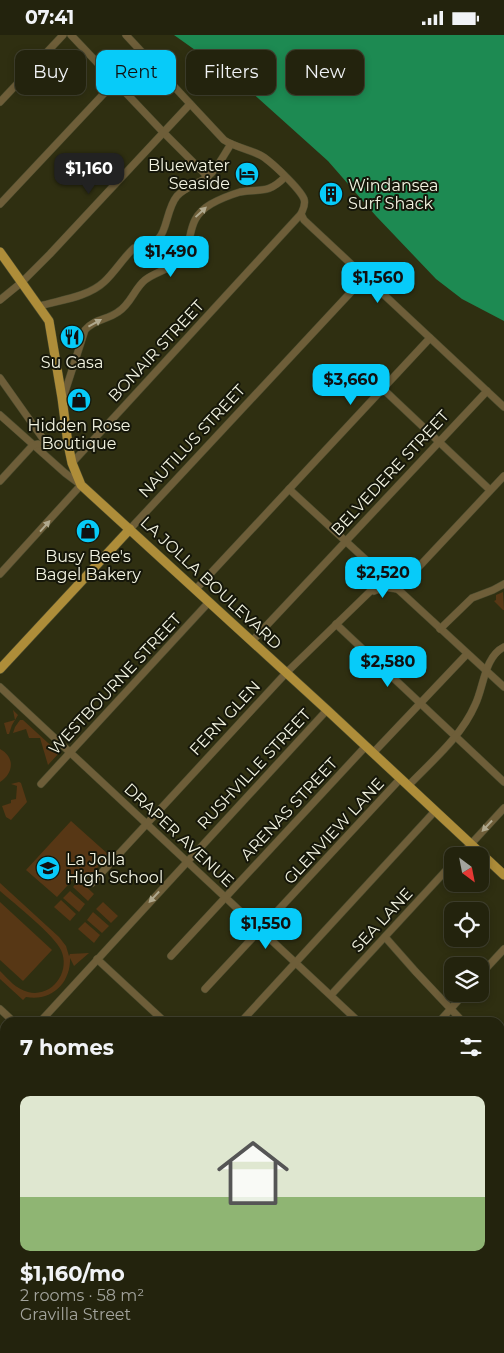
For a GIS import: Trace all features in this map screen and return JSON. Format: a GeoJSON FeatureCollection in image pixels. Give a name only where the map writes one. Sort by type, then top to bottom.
{"type":"FeatureCollection","features":[{"type":"Feature","properties":{"kind":"main road","name":"LA JOLLA BOULEVARD"},"geometry":{"type":"LineString","coordinates":[[0,253],[49,321],[68,444],[72,463],[81,485],[504,875]]}},
{"type":"Feature","properties":{"kind":"main road","name":"NAUTILUS STREET"},"geometry":{"type":"LineString","coordinates":[[0,669],[130,529]]}},
{"type":"Feature","properties":{"kind":"street"},"geometry":{"type":"LineString","coordinates":[[0,102],[63,35]]}},
{"type":"Feature","properties":{"kind":"street"},"geometry":{"type":"LineString","coordinates":[[71,35],[96,61]]}},
{"type":"Feature","properties":{"kind":"street"},"geometry":{"type":"LineString","coordinates":[[126,35],[139,50]]}},
{"type":"Feature","properties":{"kind":"street"},"geometry":{"type":"LineString","coordinates":[[176,89],[224,140],[263,156],[280,170],[305,201],[301,214],[304,220],[504,407]]}},
{"type":"Feature","properties":{"kind":"street"},"geometry":{"type":"LineString","coordinates":[[0,204],[102,95]]}},
{"type":"Feature","properties":{"kind":"street"},"geometry":{"type":"LineString","coordinates":[[128,95],[208,177]]}},
{"type":"Feature","properties":{"kind":"street"},"geometry":{"type":"LineString","coordinates":[[0,300],[22,282],[190,104]]}},
{"type":"Feature","properties":{"kind":"street"},"geometry":{"type":"LineString","coordinates":[[40,306],[91,292],[102,284],[137,246],[151,243],[159,238],[169,208],[178,195],[208,177],[216,169],[230,144]]}},
{"type":"Feature","properties":{"kind":"street"},"geometry":{"type":"LineString","coordinates":[[62,398],[85,330],[93,323],[119,312],[130,301],[144,281],[176,263],[184,256],[197,215],[211,204],[228,196],[241,192],[263,191],[276,186],[285,177]]}},
{"type":"Feature","properties":{"kind":"street","name":"BONAIR STREET"},"geometry":{"type":"LineString","coordinates":[[72,463],[301,214]]}},
{"type":"Feature","properties":{"kind":"street","name":"NAUTILUS STREET"},"geometry":{"type":"LineString","coordinates":[[130,529],[365,277]]}},
{"type":"Feature","properties":{"kind":"street"},"geometry":{"type":"LineString","coordinates":[[196,589],[430,338]]}},
{"type":"Feature","properties":{"kind":"street"},"geometry":{"type":"LineString","coordinates":[[0,378],[46,443]]}},
{"type":"Feature","properties":{"kind":"street"},"geometry":{"type":"LineString","coordinates":[[383,389],[490,490]]}},
{"type":"Feature","properties":{"kind":"street","name":"BELVEDERE STREET"},"geometry":{"type":"LineString","coordinates":[[252,641],[487,391]]}},
{"type":"Feature","properties":{"kind":"street"},"geometry":{"type":"LineString","coordinates":[[0,415],[81,485],[0,575]]}},
{"type":"Feature","properties":{"kind":"street"},"geometry":{"type":"LineString","coordinates":[[0,481],[33,445],[46,443],[68,444]]}},
{"type":"Feature","properties":{"kind":"street"},"geometry":{"type":"LineString","coordinates":[[398,589],[504,476]]}},
{"type":"Feature","properties":{"kind":"street"},"geometry":{"type":"LineString","coordinates":[[289,489],[504,687]]}},
{"type":"Feature","properties":{"kind":"street","name":"FERN GLEN"},"geometry":{"type":"LineString","coordinates":[[92,883],[286,673],[385,577]]}},
{"type":"Feature","properties":{"kind":"street"},"geometry":{"type":"LineString","coordinates":[[440,629],[472,597],[504,584]]}},
{"type":"Feature","properties":{"kind":"street"},"geometry":{"type":"LineString","coordinates":[[366,596],[380,588],[398,589]]}},
{"type":"Feature","properties":{"kind":"street","name":"WESTBOURNE STREET"},"geometry":{"type":"LineString","coordinates":[[41,784],[209,602]]}},
{"type":"Feature","properties":{"kind":"street"},"geometry":{"type":"LineString","coordinates":[[336,624],[504,782]]}},
{"type":"Feature","properties":{"kind":"street"},"geometry":{"type":"LineString","coordinates":[[408,786],[456,736],[475,705],[486,671],[496,652],[504,647]]}},
{"type":"Feature","properties":{"kind":"street"},"geometry":{"type":"LineString","coordinates":[[373,753],[467,653]]}},
{"type":"Feature","properties":{"kind":"street","name":"DRAPER AVENUE"},"geometry":{"type":"LineString","coordinates":[[0,687],[354,1017]]}},
{"type":"Feature","properties":{"kind":"street","name":"RUSHVILLE STREET"},"geometry":{"type":"LineString","coordinates":[[44,1017],[327,710]]}},
{"type":"Feature","properties":{"kind":"street","name":"ARENAS STREET"},"geometry":{"type":"LineString","coordinates":[[171,956],[366,746]]}},
{"type":"Feature","properties":{"kind":"street","name":"GLENVIEW LANE"},"geometry":{"type":"LineString","coordinates":[[205,989],[262,930],[400,779]]}},
{"type":"Feature","properties":{"kind":"street"},"geometry":{"type":"LineString","coordinates":[[468,847],[504,808]]}},
{"type":"Feature","properties":{"kind":"street"},"geometry":{"type":"LineString","coordinates":[[246,1017],[435,811]]}},
{"type":"Feature","properties":{"kind":"street","name":"SEA LANE"},"geometry":{"type":"LineString","coordinates":[[331,995],[444,873]]}},
{"type":"Feature","properties":{"kind":"street"},"geometry":{"type":"LineString","coordinates":[[385,937],[458,1017]]}},
{"type":"Feature","properties":{"kind":"street"},"geometry":{"type":"LineString","coordinates":[[489,965],[504,949]]}},
{"type":"Feature","properties":{"kind":"street"},"geometry":{"type":"LineString","coordinates":[[97,959],[160,1017]]}},
{"type":"Feature","properties":{"kind":"street"},"geometry":{"type":"LineString","coordinates":[[443,1017],[457,1002]]}},
{"type":"Feature","properties":{"kind":"shaded area"},"geometry":{"type":"Polygon","coordinates":[[[174,35],[504,35],[504,321],[462,299],[436,279],[376,216],[328,161],[254,95],[276,95],[276,50],[195,50],[174,35]]]}},
{"type":"Feature","properties":{"kind":"shaded area"},"geometry":{"type":"Polygon","coordinates":[[[503,592],[504,610],[494,601],[496,600],[496,595],[503,592]]]}},
{"type":"Feature","properties":{"kind":"shaded area"},"geometry":{"type":"Polygon","coordinates":[[[13,710],[18,715],[15,720],[13,710]]]}},
{"type":"Feature","properties":{"kind":"shaded area"},"geometry":{"type":"Polygon","coordinates":[[[15,720],[9,734],[7,734],[4,723],[15,720]]]}},
{"type":"Feature","properties":{"kind":"shaded area"},"geometry":{"type":"Polygon","coordinates":[[[20,720],[23,720],[59,753],[48,765],[40,738],[29,738],[26,729],[13,733],[20,720]]]}},
{"type":"Feature","properties":{"kind":"shaded area"},"geometry":{"type":"Polygon","coordinates":[[[0,749],[8,756],[11,765],[8,774],[0,782],[0,749]]]}},
{"type":"Feature","properties":{"kind":"shaded area"},"geometry":{"type":"Polygon","coordinates":[[[19,782],[27,802],[11,820],[6,817],[2,806],[16,799],[17,786],[11,784],[19,782]]]}},
{"type":"Feature","properties":{"kind":"shaded area"},"geometry":{"type":"Polygon","coordinates":[[[71,821],[109,855],[84,882],[77,875],[57,897],[26,870],[71,821]]]}},
{"type":"Feature","properties":{"kind":"shaded area"},"geometry":{"type":"Polygon","coordinates":[[[79,880],[94,894],[88,901],[73,887],[79,880]]]}},
{"type":"Feature","properties":{"kind":"shaded area"},"geometry":{"type":"Polygon","coordinates":[[[0,883],[59,937],[66,946],[69,956],[70,954],[89,953],[74,966],[70,958],[67,975],[63,983],[58,989],[44,997],[26,997],[23,1000],[0,979],[0,971],[12,983],[24,991],[37,993],[45,991],[52,987],[61,975],[63,958],[61,950],[51,937],[0,891],[0,883]]]}},
{"type":"Feature","properties":{"kind":"shaded area"},"geometry":{"type":"Polygon","coordinates":[[[70,891],[85,904],[79,912],[63,898],[70,891]]]}},
{"type":"Feature","properties":{"kind":"shaded area"},"geometry":{"type":"Polygon","coordinates":[[[61,900],[76,914],[70,921],[54,907],[61,900]]]}},
{"type":"Feature","properties":{"kind":"shaded area"},"geometry":{"type":"Polygon","coordinates":[[[0,902],[52,950],[23,981],[0,960],[0,902]]]}},
{"type":"Feature","properties":{"kind":"shaded area"},"geometry":{"type":"Polygon","coordinates":[[[103,902],[118,916],[111,923],[96,909],[103,902]]]}},
{"type":"Feature","properties":{"kind":"shaded area"},"geometry":{"type":"Polygon","coordinates":[[[93,912],[109,926],[102,933],[87,920],[93,912]]]}},
{"type":"Feature","properties":{"kind":"shaded area"},"geometry":{"type":"Polygon","coordinates":[[[85,922],[100,935],[94,943],[78,929],[85,922]]]}},
{"type":"Feature","properties":{"kind":"place","name":"Bluewater Seaside"},"geometry":{"type":"Point","coordinates":[247,174]}},
{"type":"Feature","properties":{"kind":"place","name":"Windansea Surf Shack"},"geometry":{"type":"Point","coordinates":[331,194]}},
{"type":"Feature","properties":{"kind":"place","name":"Su Casa"},"geometry":{"type":"Point","coordinates":[72,337]}},
{"type":"Feature","properties":{"kind":"place","name":"Hidden Rose Boutique"},"geometry":{"type":"Point","coordinates":[79,400]}},
{"type":"Feature","properties":{"kind":"place","name":"Busy Bee's Bagel Bakery"},"geometry":{"type":"Point","coordinates":[88,531]}},
{"type":"Feature","properties":{"kind":"place","name":"La Jolla High School"},"geometry":{"type":"Point","coordinates":[48,868]}}]}
